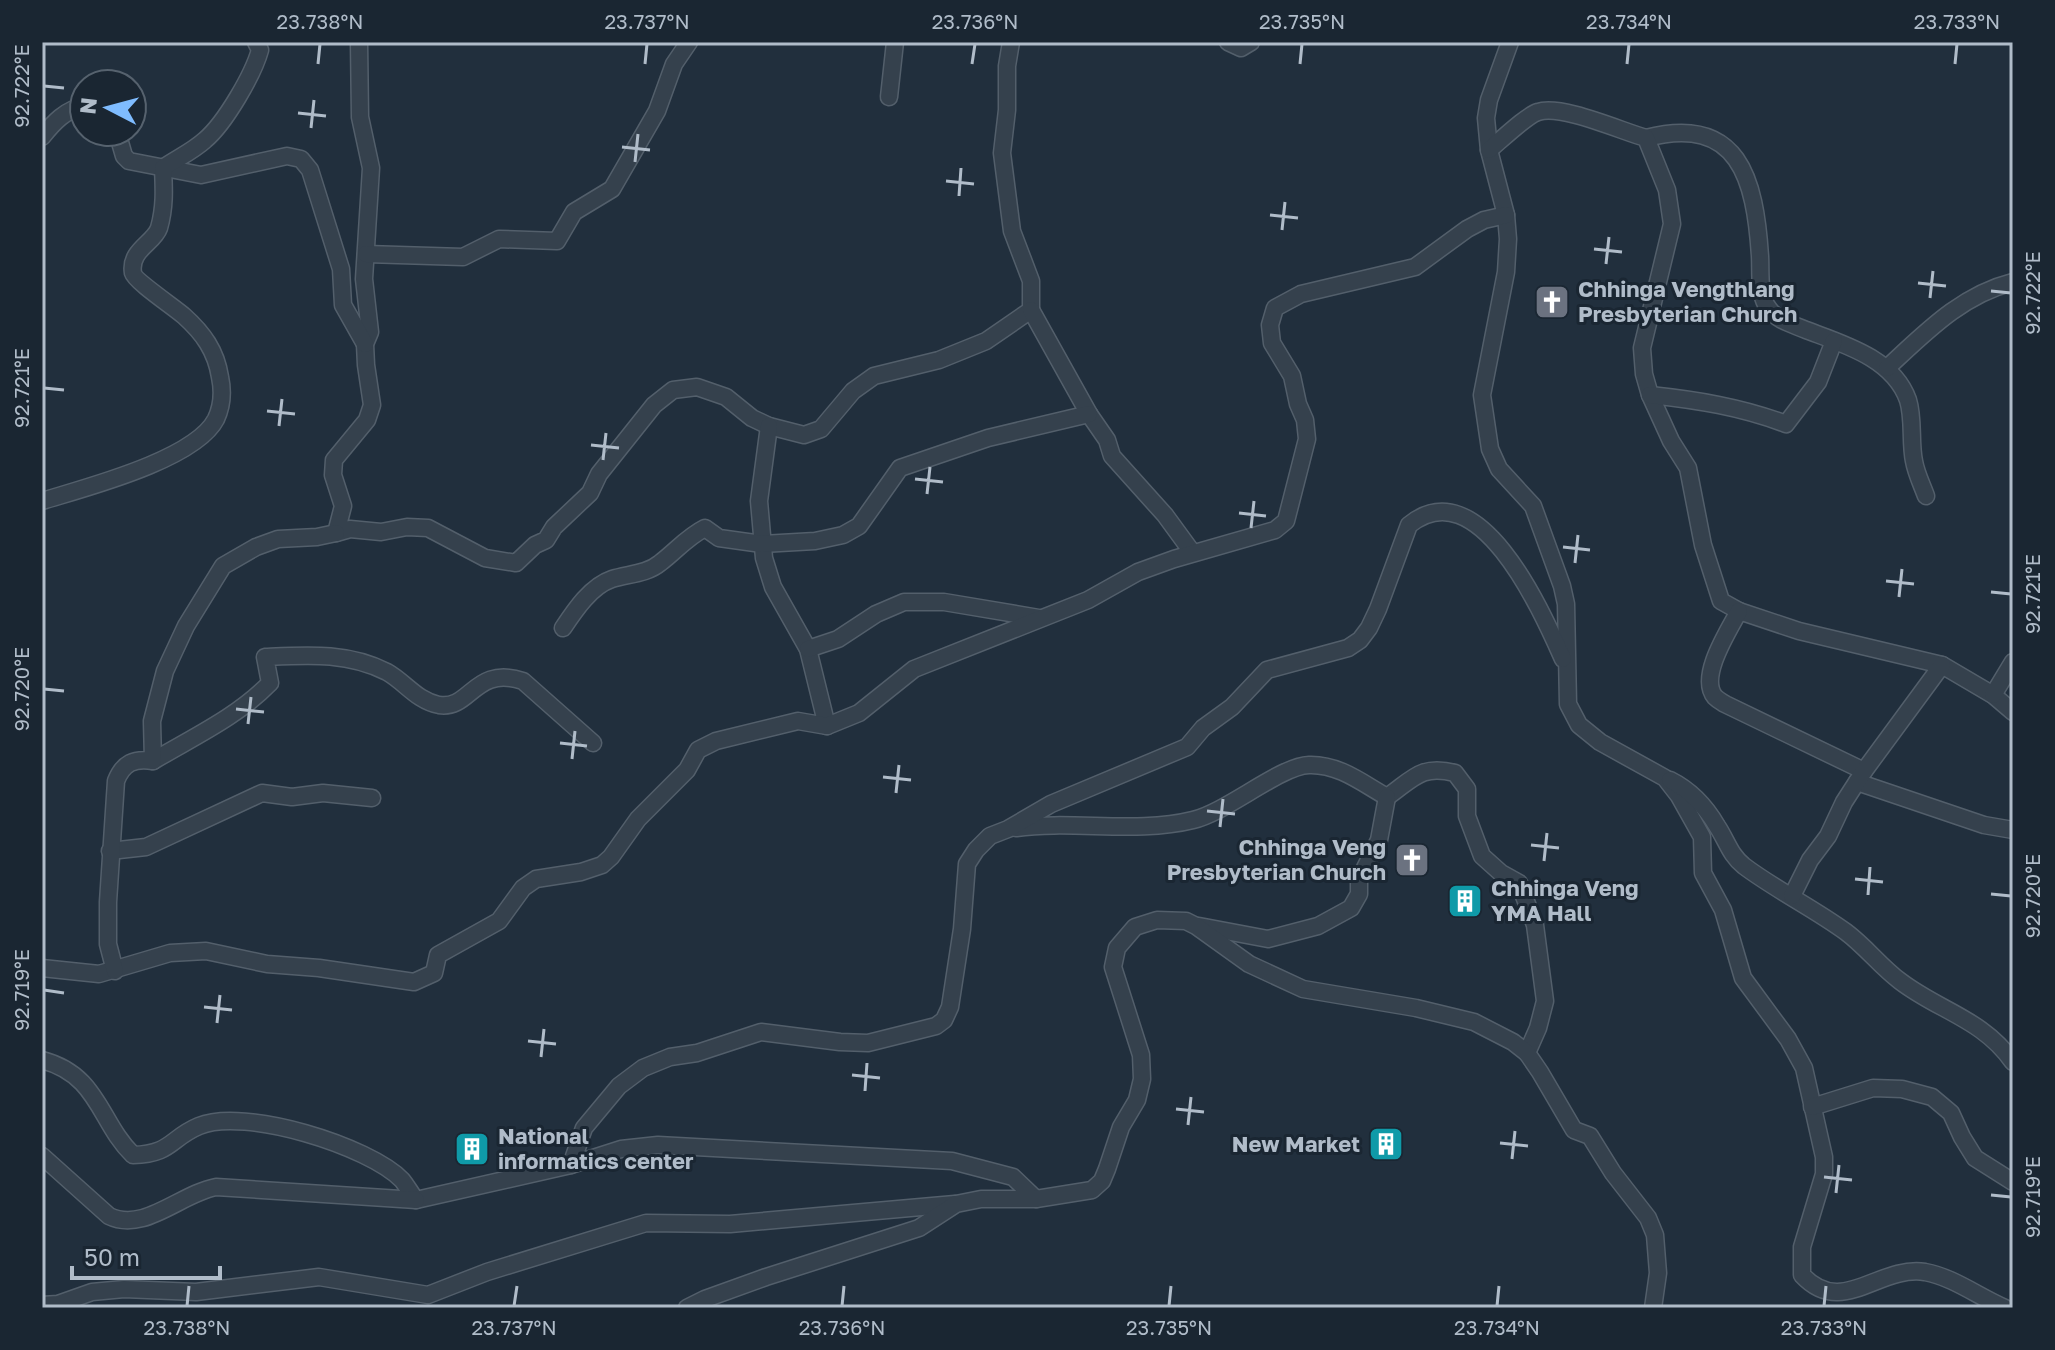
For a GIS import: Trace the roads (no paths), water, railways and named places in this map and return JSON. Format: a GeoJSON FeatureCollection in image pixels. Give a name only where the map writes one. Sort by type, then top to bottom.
{"type":"FeatureCollection","features":[{"type":"Feature","properties":{"kind":"street"},"geometry":{"type":"LineString","coordinates":[[163,168],[206,140],[213,131],[255,67],[260,50],[256,42]]}},
{"type":"Feature","properties":{"kind":"street"},"geometry":{"type":"LineString","coordinates":[[359,42],[360,117],[371,168],[364,279],[370,332],[365,344]]}},
{"type":"Feature","properties":{"kind":"street"},"geometry":{"type":"LineString","coordinates":[[366,254],[463,257],[499,239],[557,241],[574,212],[612,189],[657,111],[674,64],[689,42]]}},
{"type":"Feature","properties":{"kind":"street"},"geometry":{"type":"LineString","coordinates":[[889,97],[895,42]]}},
{"type":"Feature","properties":{"kind":"street"},"geometry":{"type":"LineString","coordinates":[[1011,42],[1002,153],[1012,231],[1031,281],[1031,310],[1089,414],[1107,440],[1112,456],[1165,515],[1192,552]]}},
{"type":"Feature","properties":{"kind":"street"},"geometry":{"type":"LineString","coordinates":[[1228,42],[1241,48],[1251,42]]}},
{"type":"Feature","properties":{"kind":"street"},"geometry":{"type":"LineString","coordinates":[[1510,42],[1486,118],[1489,150],[1506,215],[1508,239],[1506,272],[1482,395],[1490,449],[1499,469],[1533,506],[1562,586],[1566,604],[1568,704],[1579,725],[1600,742],[1687,788],[1717,826],[1733,857],[1768,884],[1792,896],[1847,933],[1898,980],[1984,1031],[2001,1045],[2013,1062]]}},
{"type":"Feature","properties":{"kind":"street"},"geometry":{"type":"LineString","coordinates":[[1489,150],[1538,112],[1559,111],[1646,138],[1670,132],[1698,133],[1726,144],[1742,167],[1758,223],[1762,293],[1767,308],[1782,320],[1834,341],[1887,368],[1898,381],[1908,402],[1914,462],[1926,496]]}},
{"type":"Feature","properties":{"kind":"street"},"geometry":{"type":"LineString","coordinates":[[42,137],[51,125],[68,112]]}},
{"type":"Feature","properties":{"kind":"street"},"geometry":{"type":"LineString","coordinates":[[1646,138],[1667,190],[1672,224],[1642,348],[1644,374],[1671,441],[1688,468],[1703,545],[1721,601],[1739,611],[1799,631],[1942,665],[1993,695],[2013,712]]}},
{"type":"Feature","properties":{"kind":"street"},"geometry":{"type":"LineString","coordinates":[[122,148],[129,161],[201,175],[287,156],[301,159],[310,170],[341,269],[343,305],[365,344],[372,405],[367,420],[334,460],[335,484],[343,506],[336,533]]}},
{"type":"Feature","properties":{"kind":"street"},"geometry":{"type":"LineString","coordinates":[[42,501],[93,487],[140,469],[192,441],[215,419],[222,386],[211,346],[176,309],[137,282],[133,273],[138,253],[159,230],[165,199],[163,168]]}},
{"type":"Feature","properties":{"kind":"street"},"geometry":{"type":"LineString","coordinates":[[42,968],[99,974],[170,953],[206,951],[267,964],[414,982],[434,973],[438,955],[499,921],[523,888],[536,879],[581,872],[602,865],[638,819],[687,770],[698,750],[716,741],[798,721],[827,726],[859,713],[914,669],[1088,600],[1138,572],[1192,552],[1275,530],[1286,521],[1307,439],[1305,420],[1292,376],[1272,343],[1270,325],[1275,308],[1301,294],[1415,267],[1475,224],[1506,215]]}},
{"type":"Feature","properties":{"kind":"street"},"geometry":{"type":"LineString","coordinates":[[1887,368],[1958,306],[1991,288],[2013,282]]}},
{"type":"Feature","properties":{"kind":"street"},"geometry":{"type":"LineString","coordinates":[[153,761],[152,721],[165,671],[186,626],[223,566],[256,547],[278,539],[317,537],[350,529],[381,532],[407,527],[428,528],[485,558],[516,563],[535,545],[546,540],[560,521],[590,493],[599,474],[654,405],[673,390],[697,387],[726,397],[752,418],[769,426],[804,435],[821,429],[864,381],[904,367],[939,360],[986,341],[1031,310]]}},
{"type":"Feature","properties":{"kind":"street"},"geometry":{"type":"LineString","coordinates":[[1650,395],[1704,400],[1756,412],[1786,424],[1818,382],[1834,341]]}},
{"type":"Feature","properties":{"kind":"street"},"geometry":{"type":"LineString","coordinates":[[563,628],[575,610],[609,580],[659,565],[688,537],[705,528],[719,538],[762,544],[815,541],[843,535],[859,526],[900,468],[1001,434],[1089,414]]}},
{"type":"Feature","properties":{"kind":"street"},"geometry":{"type":"LineString","coordinates":[[769,426],[759,501],[762,544],[773,587],[808,649],[827,726]]}},
{"type":"Feature","properties":{"kind":"street"},"geometry":{"type":"LineString","coordinates":[[571,1165],[584,1128],[619,1086],[643,1068],[670,1057],[697,1053],[761,1032],[868,1043],[936,1026],[944,1020],[950,1007],[962,929],[967,864],[976,850],[990,836],[1051,804],[1187,747],[1203,728],[1232,707],[1267,670],[1348,648],[1360,640],[1378,609],[1409,525],[1420,515],[1458,515],[1486,531],[1535,599],[1566,664]]}},
{"type":"Feature","properties":{"kind":"street"},"geometry":{"type":"LineString","coordinates":[[808,649],[838,639],[876,614],[904,602],[944,602],[1041,618]]}},
{"type":"Feature","properties":{"kind":"street"},"geometry":{"type":"LineString","coordinates":[[1739,611],[1712,665],[1710,683],[1713,695],[1861,777],[1984,825],[2013,830]]}},
{"type":"Feature","properties":{"kind":"street"},"geometry":{"type":"LineString","coordinates":[[115,971],[108,944],[110,851],[112,798],[120,769],[142,759],[153,761],[242,709],[270,683],[265,657],[329,655],[367,663],[391,674],[418,697],[441,705],[458,702],[487,680],[502,676],[515,678],[523,681],[593,743]]}},
{"type":"Feature","properties":{"kind":"street"},"geometry":{"type":"LineString","coordinates":[[1993,695],[2013,662]]}},
{"type":"Feature","properties":{"kind":"street"},"geometry":{"type":"LineString","coordinates":[[1792,896],[1810,860],[1828,836],[1844,802],[1942,665]]}},
{"type":"Feature","properties":{"kind":"street"},"geometry":{"type":"LineString","coordinates":[[1008,829],[1047,824],[1104,826],[1195,820],[1304,765],[1343,771],[1387,797]]}},
{"type":"Feature","properties":{"kind":"street"},"geometry":{"type":"LineString","coordinates":[[1196,926],[1268,939],[1318,926],[1351,908],[1359,894],[1359,880],[1379,840],[1387,797],[1413,775],[1433,769],[1455,773],[1467,789],[1467,816],[1482,856],[1501,873],[1519,883],[1535,925],[1545,1001],[1527,1053]]}},
{"type":"Feature","properties":{"kind":"street"},"geometry":{"type":"LineString","coordinates":[[1665,778],[1702,837],[1703,873],[1723,910],[1743,978],[1788,1039],[1804,1068],[1824,1157],[1824,1174],[1802,1247],[1802,1275],[1811,1284],[1843,1294],[1897,1273],[1923,1272],[1946,1279],[2005,1308]]}},
{"type":"Feature","properties":{"kind":"street"},"geometry":{"type":"LineString","coordinates":[[110,851],[146,847],[262,793],[292,797],[323,793],[372,798]]}},
{"type":"Feature","properties":{"kind":"street"},"geometry":{"type":"LineString","coordinates":[[42,1305],[58,1304],[92,1292],[124,1289],[196,1292],[319,1277],[428,1295],[487,1272],[646,1223],[730,1224],[956,1204],[981,1199],[1036,1199],[1092,1190],[1102,1181],[1121,1127],[1137,1100],[1142,1079],[1141,1055],[1113,967],[1117,948],[1124,936],[1144,922],[1157,920],[1186,921],[1249,964],[1303,989],[1416,1008],[1474,1022],[1495,1031],[1527,1053],[1574,1130],[1590,1136],[1613,1173],[1648,1218],[1655,1235],[1658,1273],[1653,1308]]}},
{"type":"Feature","properties":{"kind":"street"},"geometry":{"type":"LineString","coordinates":[[42,1060],[67,1070],[93,1093],[123,1145],[133,1155],[162,1151],[200,1125],[233,1121],[278,1126],[321,1137],[390,1170],[403,1181],[416,1200]]}},
{"type":"Feature","properties":{"kind":"street"},"geometry":{"type":"LineString","coordinates":[[1812,1107],[1873,1088],[1902,1089],[1932,1097],[1951,1113],[1975,1158],[2013,1182]]}},
{"type":"Feature","properties":{"kind":"street"},"geometry":{"type":"LineString","coordinates":[[42,1156],[118,1221],[144,1219],[191,1195],[216,1187],[416,1200],[571,1165],[621,1149],[658,1145],[952,1161],[1013,1177],[1036,1199]]}},
{"type":"Feature","properties":{"kind":"street"},"geometry":{"type":"LineString","coordinates":[[687,1308],[766,1277],[919,1228],[956,1204]]}},
{"type":"Feature","properties":{"kind":"place","name":"Chhinga Vengthlang Presbyterian Church"},"geometry":{"type":"Point","coordinates":[1552,302]}},
{"type":"Feature","properties":{"kind":"place","name":"Chhinga Veng Presbyterian Church"},"geometry":{"type":"Point","coordinates":[1412,860]}},
{"type":"Feature","properties":{"kind":"place","name":"Chhinga Veng YMA Hall"},"geometry":{"type":"Point","coordinates":[1465,901]}},
{"type":"Feature","properties":{"kind":"place","name":"New Market"},"geometry":{"type":"Point","coordinates":[1386,1144]}},
{"type":"Feature","properties":{"kind":"place","name":"National informatics center"},"geometry":{"type":"Point","coordinates":[472,1149]}}]}
